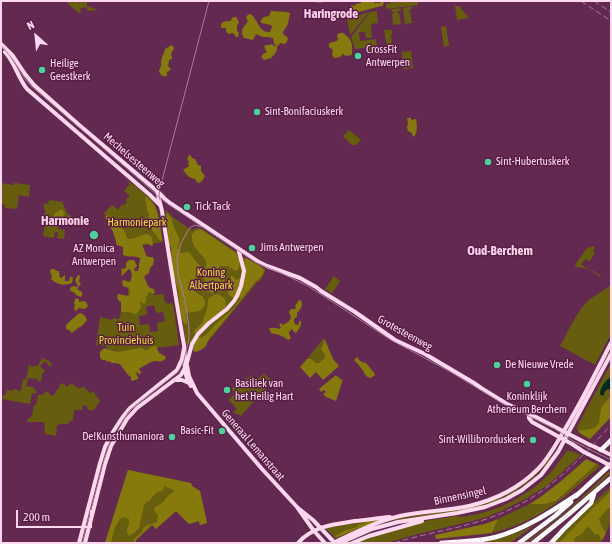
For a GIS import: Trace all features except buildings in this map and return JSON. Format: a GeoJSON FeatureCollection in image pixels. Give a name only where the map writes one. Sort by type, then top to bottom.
{"type":"FeatureCollection","features":[{"type":"Feature","properties":{"kind":"highway"},"geometry":{"type":"LineString","coordinates":[[603,451],[611,440]]}},
{"type":"Feature","properties":{"kind":"highway"},"geometry":{"type":"LineString","coordinates":[[519,543],[555,516],[611,465]]}},
{"type":"Feature","properties":{"kind":"highway"},"geometry":{"type":"LineString","coordinates":[[533,543],[595,493],[611,478]]}},
{"type":"Feature","properties":{"kind":"highway"},"geometry":{"type":"LineString","coordinates":[[551,543],[591,503],[595,493]]}},
{"type":"Feature","properties":{"kind":"highway"},"geometry":{"type":"LineString","coordinates":[[441,543],[489,539],[511,532],[538,520],[578,494]]}},
{"type":"Feature","properties":{"kind":"main road","name":"Mechelsesteenweg"},"geometry":{"type":"LineString","coordinates":[[1,44],[34,85],[157,190],[165,199],[261,263],[272,268]]}},
{"type":"Feature","properties":{"kind":"main road","name":"Mechelsesteenweg"},"geometry":{"type":"LineString","coordinates":[[1,48],[10,58],[22,82],[28,89],[154,198],[160,205]]}},
{"type":"Feature","properties":{"kind":"main road","name":"Generaal Lemanstraat"},"geometry":{"type":"LineString","coordinates":[[157,190],[184,348],[186,377],[189,384],[297,507],[314,531],[325,543]]}},
{"type":"Feature","properties":{"kind":"main road"},"geometry":{"type":"LineString","coordinates":[[160,205],[165,199]]}},
{"type":"Feature","properties":{"kind":"main road"},"geometry":{"type":"LineString","coordinates":[[85,543],[105,464],[114,441],[127,420],[134,412],[181,375],[188,362],[193,342],[198,334],[227,309],[239,293],[244,276],[244,270],[238,248]]}},
{"type":"Feature","properties":{"kind":"main road","name":"Grotesteenweg"},"geometry":{"type":"LineString","coordinates":[[272,268],[300,278],[316,287],[395,340],[424,354],[507,404],[569,433],[611,455]]}},
{"type":"Feature","properties":{"kind":"main road","name":"Binnensingel"},"geometry":{"type":"LineString","coordinates":[[333,542],[400,516],[481,503],[505,494],[521,483],[538,469],[560,438],[611,343]]}},
{"type":"Feature","properties":{"kind":"main road"},"geometry":{"type":"LineString","coordinates":[[79,543],[105,447],[113,432],[128,410],[138,400],[178,368],[183,356],[184,348]]}},
{"type":"Feature","properties":{"kind":"main road","name":"Binnensingel"},"geometry":{"type":"LineString","coordinates":[[340,543],[366,532],[398,522],[471,511],[485,507],[506,499],[522,490],[545,469],[553,459],[569,433],[611,354]]}},
{"type":"Feature","properties":{"kind":"main road","name":"Generaal Lemanstraat"},"geometry":{"type":"LineString","coordinates":[[188,362],[187,368],[189,375],[197,393]]}},
{"type":"Feature","properties":{"kind":"main road"},"geometry":{"type":"LineString","coordinates":[[178,368],[185,369],[189,375]]}},
{"type":"Feature","properties":{"kind":"main road"},"geometry":{"type":"LineString","coordinates":[[173,381],[182,380],[189,384]]}},
{"type":"Feature","properties":{"kind":"main road","name":"Grotesteenweg"},"geometry":{"type":"LineString","coordinates":[[529,414],[529,418],[532,422],[597,459],[611,465]]}},
{"type":"Feature","properties":{"kind":"main road"},"geometry":{"type":"LineString","coordinates":[[597,459],[597,454],[603,451]]}},
{"type":"Feature","properties":{"kind":"main road"},"geometry":{"type":"LineString","coordinates":[[549,455],[553,459]]}},
{"type":"Feature","properties":{"kind":"main road"},"geometry":{"type":"LineString","coordinates":[[508,488],[513,488],[521,483]]}},
{"type":"Feature","properties":{"kind":"main road","name":"Generaal Lemanstraat"},"geometry":{"type":"LineString","coordinates":[[297,507],[313,520],[333,542]]}},
{"type":"Feature","properties":{"kind":"main road"},"geometry":{"type":"LineString","coordinates":[[298,543],[314,531],[329,525],[400,516]]}},
{"type":"Feature","properties":{"kind":"main road"},"geometry":{"type":"LineString","coordinates":[[352,543],[369,536],[438,516]]}},
{"type":"Feature","properties":{"kind":"main road"},"geometry":{"type":"LineString","coordinates":[[313,520],[329,525]]}},
{"type":"Feature","properties":{"kind":"green space"},"geometry":{"type":"Polygon","coordinates":[[[68,1],[72,3],[76,1],[79,3],[82,2],[81,1],[87,1],[87,6],[98,10],[88,11],[86,7],[80,9],[81,13],[79,13],[68,4],[68,1]]]}},
{"type":"Feature","properties":{"kind":"green space"},"geometry":{"type":"Polygon","coordinates":[[[361,1],[374,1],[374,3],[380,3],[381,1],[384,1],[383,6],[348,15],[351,6],[361,3],[361,1]]]}},
{"type":"Feature","properties":{"kind":"green space"},"geometry":{"type":"Polygon","coordinates":[[[394,1],[418,1],[418,5],[386,9],[386,4],[394,1]]]}},
{"type":"Feature","properties":{"kind":"green space"},"geometry":{"type":"Polygon","coordinates":[[[413,6],[411,8],[412,9],[409,10],[412,23],[405,24],[403,8],[413,6]]]}},
{"type":"Feature","properties":{"kind":"green space"},"geometry":{"type":"Polygon","coordinates":[[[455,6],[459,6],[469,18],[457,20],[455,6]]]}},
{"type":"Feature","properties":{"kind":"green space"},"geometry":{"type":"Polygon","coordinates":[[[402,8],[400,9],[401,11],[397,11],[399,13],[401,24],[393,25],[392,14],[394,12],[392,12],[391,9],[402,8]]]}},
{"type":"Feature","properties":{"kind":"green space"},"geometry":{"type":"Polygon","coordinates":[[[271,11],[290,13],[288,24],[283,32],[288,39],[286,43],[280,43],[278,46],[275,45],[273,38],[263,37],[256,34],[253,40],[244,38],[242,29],[248,21],[246,18],[249,14],[251,14],[263,30],[270,32],[272,27],[271,25],[261,23],[261,20],[264,17],[269,16],[271,11]]]}},
{"type":"Feature","properties":{"kind":"green space"},"geometry":{"type":"Polygon","coordinates":[[[377,11],[378,23],[371,24],[372,38],[366,38],[365,32],[359,32],[360,41],[376,39],[377,48],[385,47],[385,53],[374,54],[365,48],[355,49],[351,37],[370,12],[377,11]]]}},
{"type":"Feature","properties":{"kind":"green space"},"geometry":{"type":"Polygon","coordinates":[[[369,12],[351,34],[350,35],[347,19],[369,12]]]}},
{"type":"Feature","properties":{"kind":"green space"},"geometry":{"type":"Polygon","coordinates":[[[234,17],[236,17],[239,22],[237,26],[237,31],[239,33],[238,37],[236,37],[233,33],[228,34],[226,28],[221,27],[222,23],[225,21],[231,21],[234,17]]]}},
{"type":"Feature","properties":{"kind":"green space"},"geometry":{"type":"Polygon","coordinates":[[[446,26],[449,46],[444,47],[441,27],[446,26]]]}},
{"type":"Feature","properties":{"kind":"green space"},"geometry":{"type":"Polygon","coordinates":[[[384,30],[392,30],[392,47],[387,48],[384,30]]]}},
{"type":"Feature","properties":{"kind":"green space"},"geometry":{"type":"Polygon","coordinates":[[[340,33],[344,33],[349,38],[352,46],[352,55],[346,56],[343,54],[340,57],[334,58],[332,55],[333,50],[329,47],[329,43],[337,41],[337,36],[340,33]]]}},
{"type":"Feature","properties":{"kind":"green space"},"geometry":{"type":"Polygon","coordinates":[[[272,44],[277,46],[276,51],[271,58],[264,60],[261,56],[264,53],[267,53],[264,46],[272,44]]]}},
{"type":"Feature","properties":{"kind":"green space"},"geometry":{"type":"Polygon","coordinates":[[[172,45],[174,48],[171,54],[172,59],[169,60],[168,66],[171,69],[167,72],[167,76],[163,76],[159,71],[161,60],[165,49],[172,45]]]}},
{"type":"Feature","properties":{"kind":"green space"},"geometry":{"type":"Polygon","coordinates":[[[411,51],[413,68],[403,69],[402,52],[411,51]]]}},
{"type":"Feature","properties":{"kind":"green space"},"geometry":{"type":"Polygon","coordinates":[[[410,117],[412,120],[416,119],[417,130],[414,137],[412,133],[408,131],[407,127],[407,119],[410,117]]]}},
{"type":"Feature","properties":{"kind":"green space"},"geometry":{"type":"Polygon","coordinates":[[[349,130],[361,140],[356,145],[352,145],[343,136],[349,130]]]}},
{"type":"Feature","properties":{"kind":"green space"},"geometry":{"type":"Polygon","coordinates":[[[189,155],[195,159],[198,165],[201,166],[201,171],[205,176],[199,183],[195,179],[189,177],[183,170],[189,166],[189,161],[187,159],[189,155]]]}},
{"type":"Feature","properties":{"kind":"green space","name":"Harmoniepark"},"geometry":{"type":"Polygon","coordinates":[[[129,181],[149,197],[154,203],[160,219],[163,242],[126,248],[123,245],[116,244],[117,239],[110,222],[104,213],[112,205],[118,210],[122,204],[123,206],[127,202],[125,200],[130,196],[124,191],[130,184],[128,182],[129,181]]]}},
{"type":"Feature","properties":{"kind":"green space"},"geometry":{"type":"Polygon","coordinates":[[[1,183],[30,185],[29,197],[19,195],[17,209],[5,208],[5,205],[1,204],[1,183]]]}},
{"type":"Feature","properties":{"kind":"green space"},"geometry":{"type":"Polygon","coordinates":[[[145,197],[155,207],[157,212],[161,241],[152,231],[152,226],[148,223],[149,214],[145,197]]]}},
{"type":"Feature","properties":{"kind":"green space"},"geometry":{"type":"Polygon","coordinates":[[[49,200],[63,202],[70,217],[67,219],[66,226],[59,226],[58,229],[65,230],[64,239],[57,238],[58,232],[55,232],[54,238],[43,236],[46,217],[42,216],[46,212],[44,203],[48,204],[49,200]]]}},
{"type":"Feature","properties":{"kind":"green space"},"geometry":{"type":"Polygon","coordinates":[[[62,209],[65,214],[63,216],[64,217],[68,217],[70,215],[71,217],[63,224],[51,227],[45,222],[45,219],[48,218],[53,221],[54,214],[62,209]]]}},
{"type":"Feature","properties":{"kind":"green space","name":"Koning Albertpark"},"geometry":{"type":"Polygon","coordinates":[[[166,210],[175,219],[192,230],[197,228],[202,229],[249,261],[265,269],[265,272],[259,282],[258,281],[207,343],[205,348],[199,350],[195,344],[186,344],[168,235],[166,210]]]}},
{"type":"Feature","properties":{"kind":"green space"},"geometry":{"type":"Polygon","coordinates":[[[166,213],[172,219],[179,238],[178,248],[181,253],[190,253],[203,270],[205,269],[206,265],[205,259],[197,250],[192,239],[192,234],[201,229],[236,253],[240,262],[238,270],[235,271],[228,266],[219,266],[225,281],[219,290],[211,293],[207,290],[202,275],[197,274],[195,276],[198,279],[198,282],[191,285],[194,291],[204,298],[205,304],[199,311],[186,313],[186,325],[183,321],[179,293],[171,266],[171,246],[169,246],[166,213]]]}},
{"type":"Feature","properties":{"kind":"green space"},"geometry":{"type":"Polygon","coordinates":[[[108,215],[114,218],[119,227],[124,230],[128,239],[148,234],[152,239],[153,245],[151,246],[147,243],[142,244],[146,255],[148,257],[153,257],[154,260],[149,273],[144,277],[147,284],[150,288],[154,289],[155,293],[149,292],[146,297],[146,302],[144,304],[140,302],[141,308],[134,314],[121,311],[121,302],[118,300],[117,296],[118,294],[128,296],[130,294],[129,288],[123,286],[122,282],[123,280],[130,282],[132,273],[129,269],[122,276],[121,269],[126,268],[126,263],[129,260],[134,260],[137,266],[134,269],[135,271],[138,271],[140,258],[123,255],[123,247],[117,245],[113,232],[105,217],[108,215]]]}},
{"type":"Feature","properties":{"kind":"green space"},"geometry":{"type":"Polygon","coordinates":[[[593,246],[595,248],[593,251],[595,253],[590,261],[585,259],[582,265],[600,275],[600,277],[589,269],[576,267],[575,265],[587,248],[593,246]]]}},
{"type":"Feature","properties":{"kind":"green space"},"geometry":{"type":"Polygon","coordinates":[[[246,258],[262,267],[264,271],[262,275],[204,347],[195,352],[193,350],[193,346],[198,337],[201,338],[206,335],[234,308],[241,298],[238,296],[234,298],[229,295],[229,282],[231,276],[233,276],[236,280],[245,276],[244,260],[246,258]]]}},
{"type":"Feature","properties":{"kind":"green space"},"geometry":{"type":"Polygon","coordinates":[[[51,269],[59,271],[60,278],[65,275],[65,281],[69,281],[70,277],[73,277],[72,283],[61,284],[53,281],[51,279],[51,269]]]}},
{"type":"Feature","properties":{"kind":"green space"},"geometry":{"type":"Polygon","coordinates":[[[78,275],[80,276],[79,282],[81,283],[77,289],[82,292],[81,297],[70,290],[71,287],[78,286],[75,280],[78,275]]]}},
{"type":"Feature","properties":{"kind":"green space"},"geometry":{"type":"Polygon","coordinates":[[[334,276],[340,281],[331,293],[325,289],[334,276]]]}},
{"type":"Feature","properties":{"kind":"green space","name":"Tuin Provinciehuis"},"geometry":{"type":"Polygon","coordinates":[[[128,285],[153,291],[153,295],[163,294],[164,301],[166,301],[167,304],[173,303],[179,345],[117,353],[105,346],[96,345],[100,317],[112,320],[113,318],[119,319],[126,295],[128,295],[128,285]],[[154,305],[146,307],[147,315],[139,316],[140,325],[149,324],[150,332],[158,331],[157,323],[165,321],[163,312],[156,313],[154,305]]]}},
{"type":"Feature","properties":{"kind":"green space"},"geometry":{"type":"Polygon","coordinates":[[[611,285],[611,334],[595,365],[560,346],[573,321],[585,304],[611,285]]]}},
{"type":"Feature","properties":{"kind":"green space"},"geometry":{"type":"Polygon","coordinates":[[[217,294],[225,299],[226,307],[194,333],[194,331],[203,322],[208,299],[217,294]]]}},
{"type":"Feature","properties":{"kind":"green space"},"geometry":{"type":"Polygon","coordinates":[[[76,298],[79,299],[79,302],[86,302],[88,306],[85,309],[79,308],[76,311],[74,309],[74,302],[76,298]]]}},
{"type":"Feature","properties":{"kind":"green space"},"geometry":{"type":"Polygon","coordinates":[[[299,300],[302,302],[302,305],[297,313],[297,317],[294,319],[294,322],[298,325],[299,321],[301,321],[301,324],[296,333],[292,329],[289,332],[291,338],[288,340],[280,335],[271,333],[269,328],[279,329],[281,327],[279,325],[281,323],[283,325],[289,321],[291,317],[289,312],[291,309],[296,308],[295,306],[299,300]]]}},
{"type":"Feature","properties":{"kind":"green space"},"geometry":{"type":"Polygon","coordinates":[[[81,313],[87,320],[82,326],[72,333],[66,329],[67,324],[81,313]]]}},
{"type":"Feature","properties":{"kind":"green space"},"geometry":{"type":"Polygon","coordinates":[[[324,338],[325,340],[322,349],[326,355],[325,358],[316,363],[307,359],[324,338]]]}},
{"type":"Feature","properties":{"kind":"green space"},"geometry":{"type":"Polygon","coordinates":[[[324,340],[333,359],[339,366],[323,380],[316,372],[310,378],[300,367],[307,359],[311,359],[318,363],[325,358],[325,355],[321,349],[324,340]]]}},
{"type":"Feature","properties":{"kind":"green space"},"geometry":{"type":"Polygon","coordinates":[[[156,346],[159,353],[166,358],[160,362],[151,362],[140,368],[140,375],[137,372],[136,373],[138,379],[132,381],[131,377],[120,364],[102,360],[100,357],[100,352],[104,348],[118,352],[140,348],[145,350],[156,346]]]}},
{"type":"Feature","properties":{"kind":"green space"},"geometry":{"type":"Polygon","coordinates":[[[358,357],[358,359],[362,362],[366,363],[375,374],[374,376],[370,378],[366,375],[354,360],[358,357]]]}},
{"type":"Feature","properties":{"kind":"green space"},"geometry":{"type":"Polygon","coordinates":[[[42,358],[52,364],[50,367],[45,361],[40,366],[45,371],[42,374],[41,382],[37,379],[28,378],[26,386],[33,387],[37,392],[34,394],[32,393],[30,404],[2,399],[3,395],[6,395],[7,390],[13,391],[13,389],[21,391],[23,379],[26,379],[29,365],[34,367],[35,365],[38,366],[42,358]]]}},
{"type":"Feature","properties":{"kind":"green space"},"geometry":{"type":"Polygon","coordinates":[[[611,363],[611,417],[590,439],[583,436],[577,427],[611,363]]]}},
{"type":"Feature","properties":{"kind":"green space"},"geometry":{"type":"Polygon","coordinates":[[[264,374],[273,381],[257,401],[255,400],[241,416],[233,412],[237,409],[228,399],[234,394],[232,388],[252,375],[256,380],[264,374]]]}},
{"type":"Feature","properties":{"kind":"green space"},"geometry":{"type":"Polygon","coordinates":[[[336,375],[341,380],[343,379],[336,401],[326,397],[323,394],[326,392],[324,390],[321,392],[319,389],[336,375]]]}},
{"type":"Feature","properties":{"kind":"green space"},"geometry":{"type":"Polygon","coordinates":[[[63,383],[67,387],[71,383],[78,388],[84,387],[90,393],[93,391],[100,401],[94,410],[88,410],[87,406],[83,405],[82,410],[74,410],[73,420],[68,424],[60,424],[57,426],[56,436],[45,434],[44,422],[27,422],[28,419],[32,416],[38,395],[42,395],[47,391],[52,396],[60,387],[59,385],[63,383]]]}},
{"type":"Feature","properties":{"kind":"green space"},"geometry":{"type":"Polygon","coordinates":[[[611,396],[611,417],[590,439],[579,432],[580,430],[588,430],[598,425],[601,409],[611,396]]]}},
{"type":"Feature","properties":{"kind":"green space"},"geometry":{"type":"Polygon","coordinates":[[[567,451],[581,455],[548,485],[527,498],[501,511],[487,517],[387,543],[356,543],[419,522],[456,516],[467,516],[498,508],[518,498],[537,485],[552,471],[567,451]]]}},
{"type":"Feature","properties":{"kind":"green space"},"geometry":{"type":"Polygon","coordinates":[[[549,458],[550,459],[543,468],[525,484],[516,491],[494,502],[472,509],[393,521],[478,505],[498,498],[516,489],[533,476],[549,458]]]}},
{"type":"Feature","properties":{"kind":"green space"},"geometry":{"type":"Polygon","coordinates":[[[586,459],[597,464],[556,501],[545,504],[530,504],[559,483],[586,459]]]}},
{"type":"Feature","properties":{"kind":"green space"},"geometry":{"type":"Polygon","coordinates":[[[597,464],[600,466],[595,471],[547,510],[522,523],[492,533],[498,519],[530,504],[545,504],[556,501],[597,464]]]}},
{"type":"Feature","properties":{"kind":"green space"},"geometry":{"type":"Polygon","coordinates":[[[128,470],[191,483],[192,486],[200,491],[207,523],[200,525],[199,521],[189,524],[176,511],[156,529],[152,525],[136,540],[136,543],[105,543],[128,470]]]}},
{"type":"Feature","properties":{"kind":"green space"},"geometry":{"type":"Polygon","coordinates":[[[128,470],[191,483],[192,486],[200,491],[207,523],[200,525],[199,521],[189,524],[176,511],[156,529],[152,525],[136,540],[136,543],[134,543],[134,539],[142,532],[144,527],[157,522],[158,515],[154,508],[174,492],[174,490],[164,486],[163,491],[155,494],[144,505],[139,528],[134,533],[129,536],[127,533],[127,528],[129,525],[129,519],[123,517],[116,525],[111,543],[105,543],[128,470]]]}},
{"type":"Feature","properties":{"kind":"green space"},"geometry":{"type":"Polygon","coordinates":[[[609,471],[611,473],[560,518],[525,543],[569,509],[609,471]]]}},
{"type":"Feature","properties":{"kind":"green space"},"geometry":{"type":"Polygon","coordinates":[[[611,486],[611,522],[601,543],[553,543],[611,486]]]}},
{"type":"Feature","properties":{"kind":"green space"},"geometry":{"type":"Polygon","coordinates":[[[611,491],[611,510],[608,508],[599,519],[606,533],[603,539],[600,539],[600,536],[597,534],[595,535],[588,527],[581,535],[574,539],[575,543],[559,543],[593,508],[611,491]]]}},
{"type":"Feature","properties":{"kind":"green space"},"geometry":{"type":"Polygon","coordinates":[[[498,519],[492,533],[436,539],[435,535],[485,524],[498,519]]]}},
{"type":"Feature","properties":{"kind":"green space"},"geometry":{"type":"Polygon","coordinates":[[[377,520],[378,522],[361,527],[336,538],[334,537],[344,531],[357,527],[359,524],[361,525],[377,520]]]}},
{"type":"Feature","properties":{"kind":"green space"},"geometry":{"type":"Polygon","coordinates":[[[378,521],[336,538],[326,529],[328,527],[378,521]]]}},
{"type":"Feature","properties":{"kind":"green space"},"geometry":{"type":"Polygon","coordinates":[[[535,525],[510,543],[477,543],[507,536],[535,525]]]}},
{"type":"Feature","properties":{"kind":"shaded area"},"geometry":{"type":"Polygon","coordinates":[[[609,378],[611,379],[611,389],[606,390],[602,396],[600,394],[601,389],[609,378]]]}},
{"type":"Feature","properties":{"kind":"tram line"},"geometry":{"type":"LineString","coordinates":[[160,200],[160,188],[209,1]]}},
{"type":"Feature","properties":{"kind":"tram line"},"geometry":{"type":"LineString","coordinates":[[308,1],[325,1]]}},
{"type":"Feature","properties":{"kind":"tram line"},"geometry":{"type":"LineString","coordinates":[[1,45],[31,86],[168,204],[257,263],[308,286],[391,340],[449,371],[502,403],[555,429],[573,441],[611,460]]}},
{"type":"Feature","properties":{"kind":"tram line"},"geometry":{"type":"LineString","coordinates":[[82,543],[104,460],[112,437],[129,411],[177,373],[183,364],[189,339],[189,327],[185,301],[178,274],[177,258],[181,243],[189,229],[195,225],[202,227]]}},
{"type":"Feature","properties":{"kind":"railway"},"geometry":{"type":"LineString","coordinates":[[581,1],[611,21]]}},
{"type":"Feature","properties":{"kind":"railway"},"geometry":{"type":"LineString","coordinates":[[594,1],[611,12]]}},
{"type":"Feature","properties":{"kind":"railway"},"geometry":{"type":"LineString","coordinates":[[394,543],[480,521],[501,514],[520,505],[553,483],[568,470],[611,425]]}},
{"type":"Feature","properties":{"kind":"place","name":"CrossFit Antwerpen"},"geometry":{"type":"Point","coordinates":[358,56]}},
{"type":"Feature","properties":{"kind":"place","name":"Heilige Geestkerk"},"geometry":{"type":"Point","coordinates":[42,70]}},
{"type":"Feature","properties":{"kind":"place","name":"Sint-Bonifaciuskerk"},"geometry":{"type":"Point","coordinates":[257,112]}},
{"type":"Feature","properties":{"kind":"place","name":"Sint-Hubertuskerk"},"geometry":{"type":"Point","coordinates":[488,162]}},
{"type":"Feature","properties":{"kind":"place","name":"Tick Tack"},"geometry":{"type":"Point","coordinates":[187,207]}},
{"type":"Feature","properties":{"kind":"place","name":"AZ Monica Antwerpen"},"geometry":{"type":"Point","coordinates":[94,235]}},
{"type":"Feature","properties":{"kind":"place","name":"Jims Antwerpen"},"geometry":{"type":"Point","coordinates":[252,248]}},
{"type":"Feature","properties":{"kind":"place","name":"De Nieuwe Vrede"},"geometry":{"type":"Point","coordinates":[497,365]}},
{"type":"Feature","properties":{"kind":"place","name":"Koninklijk Atheneum Berchem"},"geometry":{"type":"Point","coordinates":[527,384]}},
{"type":"Feature","properties":{"kind":"place","name":"Basiliek van het Heilig Hart"},"geometry":{"type":"Point","coordinates":[227,390]}},
{"type":"Feature","properties":{"kind":"place","name":"Basic-Fit"},"geometry":{"type":"Point","coordinates":[222,431]}},
{"type":"Feature","properties":{"kind":"place","name":"De!Kunsthumaniora"},"geometry":{"type":"Point","coordinates":[172,437]}},
{"type":"Feature","properties":{"kind":"place","name":"Sint-Willibrorduskerk"},"geometry":{"type":"Point","coordinates":[533,440]}},
{"type":"Feature","properties":{"kind":"district","name":"Haringrode"},"geometry":{"type":"Point","coordinates":[331,14]}},
{"type":"Feature","properties":{"kind":"district","name":"Harmonie"},"geometry":{"type":"Point","coordinates":[65,221]}},
{"type":"Feature","properties":{"kind":"district","name":"Oud-Berchem"},"geometry":{"type":"Point","coordinates":[500,251]}}]}
